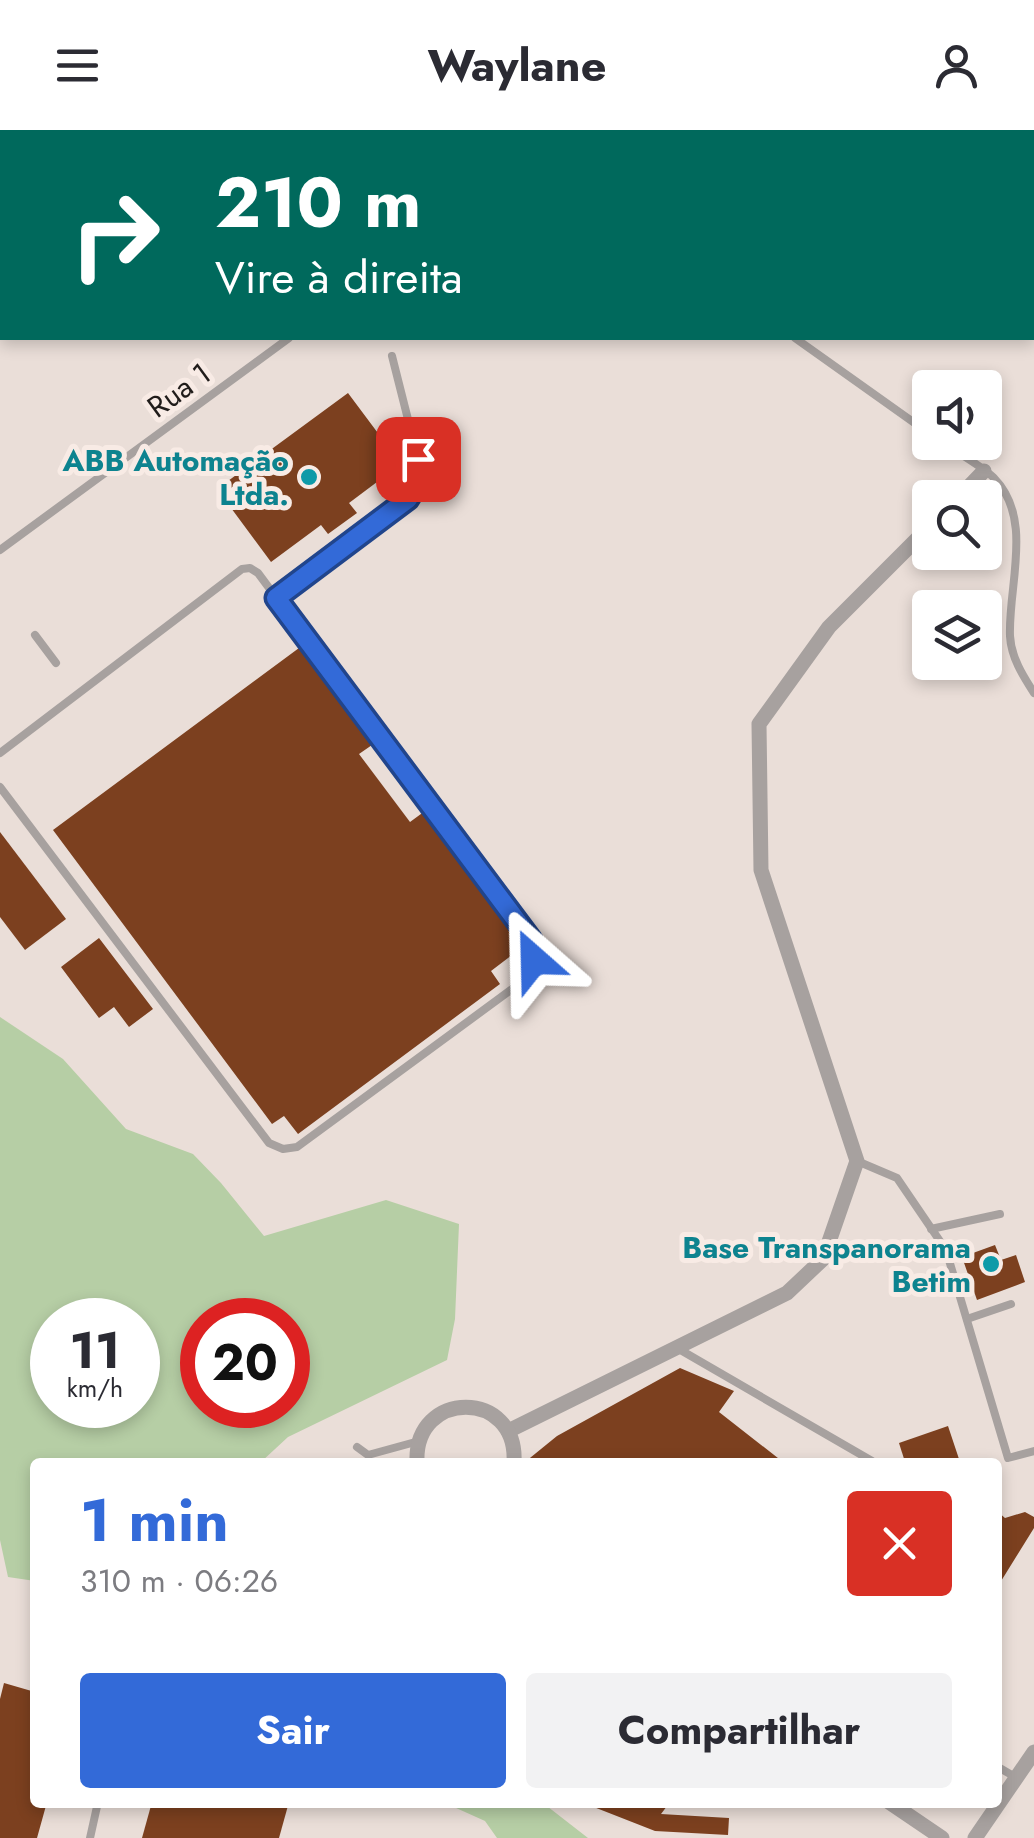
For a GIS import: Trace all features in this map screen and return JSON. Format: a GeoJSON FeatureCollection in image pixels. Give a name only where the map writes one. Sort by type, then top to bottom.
{"type":"FeatureCollection","features":[{"type":"Feature","properties":{"kind":"street"},"geometry":{"type":"LineString","coordinates":[[976,480],[984,472]]}},
{"type":"Feature","properties":{"kind":"street"},"geometry":{"type":"LineString","coordinates":[[508,1431],[786,1293],[824,1259],[857,1161],[762,870],[759,724],[829,627],[912,544]]}},
{"type":"Feature","properties":{"kind":"street"},"geometry":{"type":"LineString","coordinates":[[418,1458],[419,1440],[429,1423],[456,1408],[486,1411],[508,1431],[514,1458]]}},
{"type":"Feature","properties":{"kind":"street"},"geometry":{"type":"LineString","coordinates":[[1002,1798],[1034,1752]]}},
{"type":"Feature","properties":{"kind":"street"},"geometry":{"type":"LineString","coordinates":[[898,1808],[942,1838]]}},
{"type":"Feature","properties":{"kind":"street"},"geometry":{"type":"LineString","coordinates":[[975,1838],[996,1808]]}},
{"type":"Feature","properties":{"kind":"lane","name":"Rua 1"},"geometry":{"type":"LineString","coordinates":[[0,550],[286,340]]}},
{"type":"Feature","properties":{"kind":"lane"},"geometry":{"type":"LineString","coordinates":[[798,340],[912,421]]}},
{"type":"Feature","properties":{"kind":"lane"},"geometry":{"type":"LineString","coordinates":[[276,598],[408,499],[419,481],[418,459],[392,356]]}},
{"type":"Feature","properties":{"kind":"lane"},"geometry":{"type":"LineString","coordinates":[[967,460],[996,479],[1016,509],[1018,550],[1010,638],[1020,672],[1034,693]]}},
{"type":"Feature","properties":{"kind":"lane"},"geometry":{"type":"LineString","coordinates":[[0,753],[242,569],[250,568],[258,573],[531,940],[534,960],[523,980],[298,1147],[283,1149],[270,1142],[0,786]]}},
{"type":"Feature","properties":{"kind":"lane"},"geometry":{"type":"LineString","coordinates":[[35,635],[56,662]]}},
{"type":"Feature","properties":{"kind":"lane"},"geometry":{"type":"LineString","coordinates":[[857,1161],[896,1178],[946,1250],[1008,1458],[1034,1451]]}},
{"type":"Feature","properties":{"kind":"lane"},"geometry":{"type":"LineString","coordinates":[[931,1229],[1000,1214]]}},
{"type":"Feature","properties":{"kind":"lane"},"geometry":{"type":"LineString","coordinates":[[966,1320],[1011,1304]]}},
{"type":"Feature","properties":{"kind":"lane"},"geometry":{"type":"LineString","coordinates":[[677,1348],[867,1458]]}},
{"type":"Feature","properties":{"kind":"lane"},"geometry":{"type":"LineString","coordinates":[[357,1446],[368,1455],[419,1440]]}},
{"type":"Feature","properties":{"kind":"lane"},"geometry":{"type":"LineString","coordinates":[[1002,1769],[1016,1778]]}},
{"type":"Feature","properties":{"kind":"lane"},"geometry":{"type":"LineString","coordinates":[[90,1838],[97,1808]]}},
{"type":"Feature","properties":{"kind":"green space"},"geometry":{"type":"Polygon","coordinates":[[[0,1017],[63,1059],[126,1129],[193,1154],[264,1236],[386,1200],[459,1224],[455,1319],[447,1360],[310,1426],[310,1298],[180,1298],[180,1428],[307,1428],[288,1437],[265,1458],[30,1458],[30,1580],[8,1577],[0,1540],[0,1017]]]}},
{"type":"Feature","properties":{"kind":"green space"},"geometry":{"type":"Polygon","coordinates":[[[456,1808],[549,1808],[588,1838],[497,1838],[485,1821],[456,1808]]]}},
{"type":"Feature","properties":{"kind":"building","name":"ABB Automação Ltda."},"geometry":{"type":"Polygon","coordinates":[[[348,393],[401,464],[349,503],[357,513],[328,534],[321,525],[271,562],[217,489],[348,393]]]}},
{"type":"Feature","properties":{"kind":"building"},"geometry":{"type":"Polygon","coordinates":[[[299,648],[372,745],[359,754],[410,822],[425,811],[524,946],[491,971],[500,984],[298,1134],[284,1116],[272,1124],[53,830],[299,648]]]}},
{"type":"Feature","properties":{"kind":"building"},"geometry":{"type":"Polygon","coordinates":[[[0,832],[66,919],[25,950],[0,917],[0,832]]]}},
{"type":"Feature","properties":{"kind":"building"},"geometry":{"type":"Polygon","coordinates":[[[99,938],[153,1009],[129,1027],[114,1007],[99,1018],[61,967],[99,938]]]}},
{"type":"Feature","properties":{"kind":"building","name":"Base Transpanorama Betim"},"geometry":{"type":"Polygon","coordinates":[[[995,1245],[1001,1260],[1016,1255],[1025,1282],[977,1300],[962,1257],[995,1245]]]}},
{"type":"Feature","properties":{"kind":"building"},"geometry":{"type":"Polygon","coordinates":[[[680,1368],[734,1391],[719,1412],[778,1458],[530,1458],[557,1436],[680,1368]]]}},
{"type":"Feature","properties":{"kind":"building"},"geometry":{"type":"Polygon","coordinates":[[[948,1426],[959,1458],[904,1458],[899,1443],[948,1426]]]}},
{"type":"Feature","properties":{"kind":"building"},"geometry":{"type":"Polygon","coordinates":[[[1025,1512],[1034,1517],[1034,1528],[1002,1580],[1002,1515],[1025,1512]]]}},
{"type":"Feature","properties":{"kind":"building"},"geometry":{"type":"Polygon","coordinates":[[[4,1683],[30,1691],[30,1808],[45,1808],[37,1838],[0,1838],[0,1699],[4,1683]]]}},
{"type":"Feature","properties":{"kind":"building"},"geometry":{"type":"Polygon","coordinates":[[[150,1808],[287,1808],[279,1838],[142,1838],[150,1808]]]}},
{"type":"Feature","properties":{"kind":"building"},"geometry":{"type":"Polygon","coordinates":[[[596,1808],[666,1808],[661,1814],[729,1818],[728,1835],[655,1831],[596,1808]]]}},
{"type":"Feature","properties":{"kind":"place","name":"ABB Automação Ltda."},"geometry":{"type":"Point","coordinates":[309,477]}},
{"type":"Feature","properties":{"kind":"place","name":"Base Transpanorama Betim"},"geometry":{"type":"Point","coordinates":[991,1264]}},
{"type":"Feature","properties":{"kind":"route"},"geometry":{"type":"LineString","coordinates":[[418,459],[419,481],[408,499],[276,598],[531,940],[534,960]]}}]}
